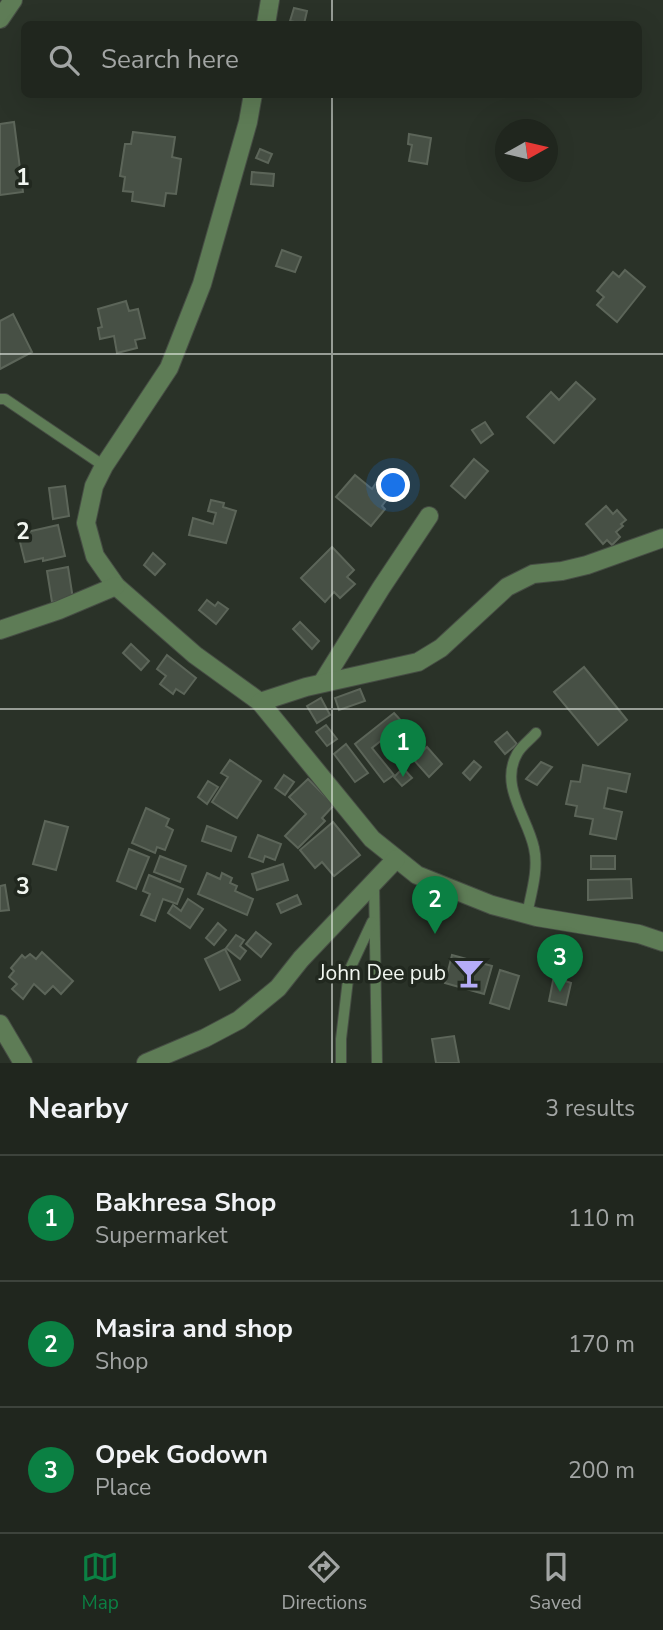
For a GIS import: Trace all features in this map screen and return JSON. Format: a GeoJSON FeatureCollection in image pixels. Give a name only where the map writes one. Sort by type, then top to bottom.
{"type":"FeatureCollection","features":[{"type":"Feature","properties":{"kind":"street"},"geometry":{"type":"LineString","coordinates":[[0,19],[13,0]]}},
{"type":"Feature","properties":{"kind":"street"},"geometry":{"type":"LineString","coordinates":[[266,21],[270,0]]}},
{"type":"Feature","properties":{"kind":"street"},"geometry":{"type":"LineString","coordinates":[[252,98],[248,122],[202,284],[169,368],[104,466],[94,486],[86,523],[95,556],[116,586],[195,655],[260,702],[372,839],[417,875],[492,905],[639,934],[663,942]]}},
{"type":"Feature","properties":{"kind":"street"},"geometry":{"type":"LineString","coordinates":[[322,683],[429,516]]}},
{"type":"Feature","properties":{"kind":"street"},"geometry":{"type":"LineString","coordinates":[[260,702],[322,683],[418,662],[441,648],[508,587],[524,578],[587,565],[663,538]]}},
{"type":"Feature","properties":{"kind":"street"},"geometry":{"type":"LineString","coordinates":[[0,630],[59,610],[116,586]]}},
{"type":"Feature","properties":{"kind":"street"},"geometry":{"type":"LineString","coordinates":[[146,1063],[239,1020],[278,988],[310,948],[396,859]]}},
{"type":"Feature","properties":{"kind":"street"},"geometry":{"type":"LineString","coordinates":[[0,1024],[23,1063]]}},
{"type":"Feature","properties":{"kind":"lane"},"geometry":{"type":"LineString","coordinates":[[0,399],[5,399],[104,466]]}},
{"type":"Feature","properties":{"kind":"lane"},"geometry":{"type":"LineString","coordinates":[[527,914],[536,864],[535,852],[532,838],[514,796],[512,771],[517,753],[536,733]]}},
{"type":"Feature","properties":{"kind":"lane"},"geometry":{"type":"LineString","coordinates":[[374,881],[377,1063]]}},
{"type":"Feature","properties":{"kind":"lane"},"geometry":{"type":"LineString","coordinates":[[341,1063],[349,971],[374,918]]}},
{"type":"Feature","properties":{"kind":"building"},"geometry":{"type":"Polygon","coordinates":[[[294,8],[307,11],[305,21],[290,21],[294,8]]]}},
{"type":"Feature","properties":{"kind":"building"},"geometry":{"type":"Polygon","coordinates":[[[14,122],[23,192],[0,195],[0,124],[14,122]]]}},
{"type":"Feature","properties":{"kind":"building"},"geometry":{"type":"Polygon","coordinates":[[[133,132],[175,137],[172,157],[181,159],[176,194],[166,193],[164,206],[132,201],[133,192],[123,191],[125,177],[120,176],[125,144],[131,144],[133,132]]]}},
{"type":"Feature","properties":{"kind":"building"},"geometry":{"type":"Polygon","coordinates":[[[409,134],[431,138],[427,164],[409,161],[412,145],[408,144],[409,134]]]}},
{"type":"Feature","properties":{"kind":"building"},"geometry":{"type":"Polygon","coordinates":[[[260,149],[272,154],[268,163],[256,158],[260,149]]]}},
{"type":"Feature","properties":{"kind":"building"},"geometry":{"type":"Polygon","coordinates":[[[252,172],[274,174],[273,186],[251,184],[252,172]]]}},
{"type":"Feature","properties":{"kind":"building"},"geometry":{"type":"Polygon","coordinates":[[[282,250],[301,257],[295,272],[276,266],[282,250]]]}},
{"type":"Feature","properties":{"kind":"building"},"geometry":{"type":"Polygon","coordinates":[[[625,270],[645,287],[617,322],[597,305],[604,297],[597,291],[613,272],[619,277],[625,270]]]}},
{"type":"Feature","properties":{"kind":"building"},"geometry":{"type":"Polygon","coordinates":[[[126,301],[129,311],[138,309],[145,338],[135,340],[137,348],[117,353],[114,336],[100,339],[98,328],[102,327],[98,309],[126,301]]]}},
{"type":"Feature","properties":{"kind":"building"},"geometry":{"type":"Polygon","coordinates":[[[13,314],[32,352],[0,369],[0,321],[13,314]]]}},
{"type":"Feature","properties":{"kind":"building"},"geometry":{"type":"Polygon","coordinates":[[[576,382],[595,399],[554,443],[527,417],[551,392],[559,400],[576,382]]]}},
{"type":"Feature","properties":{"kind":"building"},"geometry":{"type":"Polygon","coordinates":[[[485,422],[493,434],[481,443],[472,430],[485,422]]]}},
{"type":"Feature","properties":{"kind":"building"},"geometry":{"type":"Polygon","coordinates":[[[474,459],[488,471],[465,498],[451,486],[474,459]]]}},
{"type":"Feature","properties":{"kind":"building"},"geometry":{"type":"Polygon","coordinates":[[[355,475],[372,489],[376,483],[390,495],[382,506],[385,509],[371,526],[336,497],[355,475]]]}},
{"type":"Feature","properties":{"kind":"building"},"geometry":{"type":"Polygon","coordinates":[[[65,486],[69,516],[53,519],[49,488],[65,486]]]}},
{"type":"Feature","properties":{"kind":"building"},"geometry":{"type":"Polygon","coordinates":[[[211,500],[224,503],[223,507],[236,511],[226,543],[189,535],[193,518],[213,524],[216,513],[208,511],[211,500]]]}},
{"type":"Feature","properties":{"kind":"building"},"geometry":{"type":"Polygon","coordinates":[[[606,506],[613,514],[617,510],[626,520],[616,532],[620,537],[612,545],[607,540],[603,544],[586,524],[606,506]]]}},
{"type":"Feature","properties":{"kind":"building"},"geometry":{"type":"Polygon","coordinates":[[[58,525],[65,556],[25,562],[18,534],[58,525]]]}},
{"type":"Feature","properties":{"kind":"building"},"geometry":{"type":"Polygon","coordinates":[[[332,547],[354,570],[347,577],[355,584],[340,598],[334,592],[325,602],[301,578],[332,547]]]}},
{"type":"Feature","properties":{"kind":"building"},"geometry":{"type":"Polygon","coordinates":[[[153,553],[165,564],[155,575],[144,565],[153,553]]]}},
{"type":"Feature","properties":{"kind":"building"},"geometry":{"type":"Polygon","coordinates":[[[68,567],[73,599],[52,602],[47,571],[68,567]]]}},
{"type":"Feature","properties":{"kind":"building"},"geometry":{"type":"Polygon","coordinates":[[[207,600],[215,606],[218,602],[228,609],[216,624],[199,610],[207,600]]]}},
{"type":"Feature","properties":{"kind":"building"},"geometry":{"type":"Polygon","coordinates":[[[300,622],[319,641],[312,649],[293,629],[300,622]]]}},
{"type":"Feature","properties":{"kind":"building"},"geometry":{"type":"Polygon","coordinates":[[[131,644],[149,661],[141,670],[123,653],[131,644]]]}},
{"type":"Feature","properties":{"kind":"building"},"geometry":{"type":"Polygon","coordinates":[[[167,655],[196,678],[184,694],[176,689],[173,694],[160,684],[166,676],[157,669],[167,655]]]}},
{"type":"Feature","properties":{"kind":"building"},"geometry":{"type":"Polygon","coordinates":[[[584,667],[627,720],[598,745],[554,692],[584,667]]]}},
{"type":"Feature","properties":{"kind":"building"},"geometry":{"type":"Polygon","coordinates":[[[360,689],[365,701],[339,710],[335,698],[360,689]]]}},
{"type":"Feature","properties":{"kind":"building"},"geometry":{"type":"Polygon","coordinates":[[[321,698],[330,715],[317,723],[307,706],[321,698]]]}},
{"type":"Feature","properties":{"kind":"building"},"geometry":{"type":"Polygon","coordinates":[[[394,713],[403,723],[372,748],[394,775],[384,782],[355,744],[394,713]]]}},
{"type":"Feature","properties":{"kind":"building"},"geometry":{"type":"Polygon","coordinates":[[[326,725],[337,739],[327,746],[316,732],[326,725]]]}},
{"type":"Feature","properties":{"kind":"building"},"geometry":{"type":"Polygon","coordinates":[[[507,732],[517,744],[505,754],[495,742],[507,732]]]}},
{"type":"Feature","properties":{"kind":"building"},"geometry":{"type":"Polygon","coordinates":[[[346,744],[368,773],[355,782],[334,754],[346,744]]]}},
{"type":"Feature","properties":{"kind":"building"},"geometry":{"type":"Polygon","coordinates":[[[427,747],[442,764],[429,777],[413,759],[427,747]]]}},
{"type":"Feature","properties":{"kind":"building"},"geometry":{"type":"Polygon","coordinates":[[[230,760],[261,781],[237,818],[212,802],[228,777],[221,773],[230,760]]]}},
{"type":"Feature","properties":{"kind":"building"},"geometry":{"type":"Polygon","coordinates":[[[474,761],[481,767],[470,780],[463,773],[474,761]]]}},
{"type":"Feature","properties":{"kind":"building"},"geometry":{"type":"Polygon","coordinates":[[[541,762],[552,767],[537,785],[526,779],[541,762]]]}},
{"type":"Feature","properties":{"kind":"building"},"geometry":{"type":"Polygon","coordinates":[[[583,765],[630,774],[626,792],[608,788],[604,808],[622,812],[616,839],[590,834],[593,819],[575,816],[577,806],[566,804],[571,781],[580,782],[583,765]]]}},
{"type":"Feature","properties":{"kind":"building"},"geometry":{"type":"Polygon","coordinates":[[[403,768],[412,778],[402,786],[394,777],[403,768]]]}},
{"type":"Feature","properties":{"kind":"building"},"geometry":{"type":"Polygon","coordinates":[[[284,775],[294,782],[285,795],[275,788],[284,775]]]}},
{"type":"Feature","properties":{"kind":"building"},"geometry":{"type":"Polygon","coordinates":[[[308,779],[334,805],[322,818],[325,821],[298,848],[285,836],[306,814],[289,797],[308,779]]]}},
{"type":"Feature","properties":{"kind":"building"},"geometry":{"type":"Polygon","coordinates":[[[208,781],[218,787],[207,804],[198,797],[208,781]]]}},
{"type":"Feature","properties":{"kind":"building"},"geometry":{"type":"Polygon","coordinates":[[[146,808],[169,819],[166,826],[173,830],[165,850],[157,847],[155,853],[132,843],[146,808]]]}},
{"type":"Feature","properties":{"kind":"building"},"geometry":{"type":"Polygon","coordinates":[[[45,821],[68,827],[56,870],[33,864],[45,821]]]}},
{"type":"Feature","properties":{"kind":"building"},"geometry":{"type":"Polygon","coordinates":[[[333,822],[360,855],[334,876],[322,862],[315,868],[300,850],[333,822]]]}},
{"type":"Feature","properties":{"kind":"building"},"geometry":{"type":"Polygon","coordinates":[[[207,826],[236,837],[231,851],[202,841],[207,826]]]}},
{"type":"Feature","properties":{"kind":"building"},"geometry":{"type":"Polygon","coordinates":[[[258,835],[281,844],[275,860],[265,856],[263,862],[249,857],[258,835]]]}},
{"type":"Feature","properties":{"kind":"building"},"geometry":{"type":"Polygon","coordinates":[[[129,849],[149,857],[136,889],[117,881],[129,849]]]}},
{"type":"Feature","properties":{"kind":"building"},"geometry":{"type":"Polygon","coordinates":[[[160,856],[186,866],[180,882],[154,872],[160,856]]]}},
{"type":"Feature","properties":{"kind":"building"},"geometry":{"type":"Polygon","coordinates":[[[591,856],[615,856],[615,869],[591,869],[591,856]]]}},
{"type":"Feature","properties":{"kind":"building"},"geometry":{"type":"Polygon","coordinates":[[[283,864],[288,880],[257,890],[252,874],[283,864]]]}},
{"type":"Feature","properties":{"kind":"building"},"geometry":{"type":"Polygon","coordinates":[[[207,873],[220,879],[222,873],[232,878],[230,883],[237,886],[235,891],[253,899],[247,915],[198,894],[207,873]]]}},
{"type":"Feature","properties":{"kind":"building"},"geometry":{"type":"Polygon","coordinates":[[[149,875],[183,889],[177,904],[163,899],[155,921],[141,915],[150,894],[143,891],[149,875]]]}},
{"type":"Feature","properties":{"kind":"building"},"geometry":{"type":"Polygon","coordinates":[[[631,879],[632,898],[588,900],[588,880],[631,879]]]}},
{"type":"Feature","properties":{"kind":"building"},"geometry":{"type":"Polygon","coordinates":[[[5,885],[9,910],[0,911],[0,886],[5,885]]]}},
{"type":"Feature","properties":{"kind":"building"},"geometry":{"type":"Polygon","coordinates":[[[297,895],[301,904],[281,913],[277,904],[297,895]]]}},
{"type":"Feature","properties":{"kind":"building"},"geometry":{"type":"Polygon","coordinates":[[[188,899],[203,909],[190,928],[168,913],[173,905],[181,911],[188,899]]]}},
{"type":"Feature","properties":{"kind":"building"},"geometry":{"type":"Polygon","coordinates":[[[218,923],[226,930],[214,945],[206,938],[218,923]]]}},
{"type":"Feature","properties":{"kind":"building"},"geometry":{"type":"Polygon","coordinates":[[[256,932],[271,944],[261,957],[246,944],[256,932]]]}},
{"type":"Feature","properties":{"kind":"building"},"geometry":{"type":"Polygon","coordinates":[[[236,935],[244,940],[240,946],[246,951],[240,959],[226,948],[236,935]]]}},
{"type":"Feature","properties":{"kind":"building"},"geometry":{"type":"Polygon","coordinates":[[[225,949],[240,980],[220,990],[205,959],[225,949]]]}},
{"type":"Feature","properties":{"kind":"building"},"geometry":{"type":"Polygon","coordinates":[[[42,952],[73,981],[61,994],[53,986],[45,994],[34,984],[23,999],[12,989],[17,984],[9,977],[14,971],[11,968],[22,955],[25,958],[30,954],[36,959],[42,952]]]}},
{"type":"Feature","properties":{"kind":"building","name":"John Dee pub"},"geometry":{"type":"Polygon","coordinates":[[[452,955],[492,966],[484,994],[445,983],[452,955]]]}},
{"type":"Feature","properties":{"kind":"building"},"geometry":{"type":"Polygon","coordinates":[[[500,970],[519,976],[509,1009],[490,1003],[500,970]]]}},
{"type":"Feature","properties":{"kind":"building"},"geometry":{"type":"Polygon","coordinates":[[[554,976],[566,978],[565,981],[571,983],[566,1005],[549,1001],[554,976]]]}},
{"type":"Feature","properties":{"kind":"building"},"geometry":{"type":"Polygon","coordinates":[[[454,1036],[459,1063],[436,1063],[432,1039],[454,1036]]]}},
{"type":"Feature","properties":{"kind":"place","name":"Bakhresa Shop"},"geometry":{"type":"Point","coordinates":[403,777]}},
{"type":"Feature","properties":{"kind":"place","name":"Masira and shop"},"geometry":{"type":"Point","coordinates":[435,934]}},
{"type":"Feature","properties":{"kind":"place","name":"John Dee pub"},"geometry":{"type":"Point","coordinates":[469,973]}},
{"type":"Feature","properties":{"kind":"place","name":"Opek Godown"},"geometry":{"type":"Point","coordinates":[560,992]}}]}
